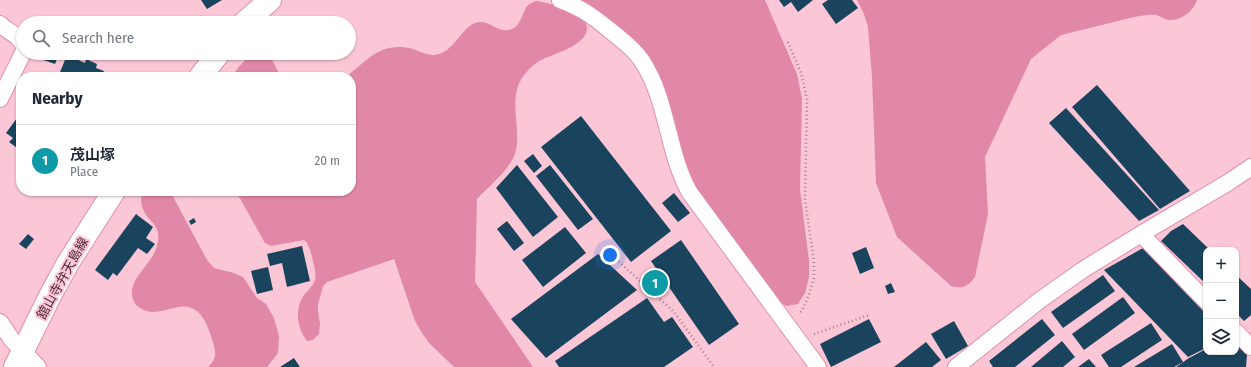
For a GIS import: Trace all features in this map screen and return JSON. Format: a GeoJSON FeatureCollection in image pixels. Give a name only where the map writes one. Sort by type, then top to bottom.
{"type":"FeatureCollection","features":[{"type":"Feature","properties":{"kind":"main road"},"geometry":{"type":"LineString","coordinates":[[248,16],[260,0]]}},
{"type":"Feature","properties":{"kind":"main road"},"geometry":{"type":"LineString","coordinates":[[251,16],[270,0]]}},
{"type":"Feature","properties":{"kind":"main road"},"geometry":{"type":"LineString","coordinates":[[204,72],[213,60]]}},
{"type":"Feature","properties":{"kind":"main road","name":"舘山寺弁天島線"},"geometry":{"type":"LineString","coordinates":[[19,360],[68,263],[111,196]]}},
{"type":"Feature","properties":{"kind":"street"},"geometry":{"type":"LineString","coordinates":[[560,0],[583,10],[592,16],[631,47],[641,60],[650,75],[656,90],[685,185],[818,367]]}},
{"type":"Feature","properties":{"kind":"street"},"geometry":{"type":"LineString","coordinates":[[0,24],[8,31],[16,35]]}},
{"type":"Feature","properties":{"kind":"street"},"geometry":{"type":"LineString","coordinates":[[0,100],[20,60]]}},
{"type":"Feature","properties":{"kind":"street"},"geometry":{"type":"LineString","coordinates":[[956,367],[1062,284],[1095,262],[1229,182],[1251,167]]}},
{"type":"Feature","properties":{"kind":"street"},"geometry":{"type":"LineString","coordinates":[[1141,234],[1203,298]]}},
{"type":"Feature","properties":{"kind":"street"},"geometry":{"type":"LineString","coordinates":[[0,322],[12,340],[19,360],[38,367]]}},
{"type":"Feature","properties":{"kind":"street"},"geometry":{"type":"LineString","coordinates":[[1239,335],[1251,347]]}},
{"type":"Feature","properties":{"kind":"path"},"geometry":{"type":"LineString","coordinates":[[785,323],[802,310],[809,295],[814,278],[814,261],[805,194],[807,99],[802,73],[788,42]]}},
{"type":"Feature","properties":{"kind":"path"},"geometry":{"type":"LineString","coordinates":[[604,248],[674,312],[714,367]]}},
{"type":"Feature","properties":{"kind":"path"},"geometry":{"type":"LineString","coordinates":[[798,340],[868,315]]}},
{"type":"Feature","properties":{"kind":"shaded area"},"geometry":{"type":"Polygon","coordinates":[[[579,0],[765,0],[797,74],[802,99],[800,189],[809,261],[809,277],[805,293],[798,304],[786,306],[777,300],[696,189],[688,173],[663,88],[579,0]]]}},
{"type":"Feature","properties":{"kind":"shaded area"},"geometry":{"type":"Polygon","coordinates":[[[857,0],[1197,0],[1193,8],[1186,15],[1177,19],[1168,20],[1156,15],[1145,15],[1061,35],[1031,59],[985,157],[988,214],[975,277],[967,285],[959,287],[951,286],[897,237],[876,183],[872,77],[868,27],[864,14],[857,0]]]}},
{"type":"Feature","properties":{"kind":"shaded area"},"geometry":{"type":"Polygon","coordinates":[[[536,1],[558,6],[581,18],[586,23],[587,28],[581,40],[575,45],[534,64],[522,78],[518,86],[515,104],[517,141],[514,156],[506,170],[477,199],[475,282],[533,367],[454,367],[430,344],[415,321],[394,259],[327,282],[323,286],[318,304],[320,324],[319,334],[313,340],[307,341],[299,324],[298,312],[304,295],[315,280],[312,256],[308,245],[304,240],[271,246],[265,243],[238,196],[356,196],[356,72],[352,72],[376,53],[392,47],[413,49],[429,55],[436,55],[445,52],[468,27],[479,22],[487,23],[504,30],[513,29],[519,23],[528,5],[536,1]]]}},
{"type":"Feature","properties":{"kind":"shaded area"},"geometry":{"type":"Polygon","coordinates":[[[245,60],[272,60],[278,72],[235,72],[245,60]]]}},
{"type":"Feature","properties":{"kind":"shaded area"},"geometry":{"type":"Polygon","coordinates":[[[142,196],[173,196],[207,260],[214,268],[243,277],[257,298],[266,304],[274,318],[279,336],[278,353],[267,367],[208,367],[215,356],[215,349],[207,326],[198,312],[184,306],[155,312],[147,311],[136,305],[132,297],[132,289],[139,275],[150,261],[157,246],[158,238],[158,232],[154,224],[144,212],[141,199],[142,196]]]}},
{"type":"Feature","properties":{"kind":"building"},"geometry":{"type":"Polygon","coordinates":[[[201,0],[222,0],[207,9],[201,0]]]}},
{"type":"Feature","properties":{"kind":"building"},"geometry":{"type":"Polygon","coordinates":[[[779,0],[813,0],[798,12],[791,2],[784,7],[779,0]]]}},
{"type":"Feature","properties":{"kind":"building"},"geometry":{"type":"Polygon","coordinates":[[[828,0],[852,0],[858,8],[836,24],[822,4],[828,0]]]}},
{"type":"Feature","properties":{"kind":"building"},"geometry":{"type":"Polygon","coordinates":[[[44,60],[56,60],[55,64],[44,60]]]}},
{"type":"Feature","properties":{"kind":"building"},"geometry":{"type":"Polygon","coordinates":[[[65,60],[78,60],[85,63],[86,60],[88,60],[97,64],[96,68],[104,71],[104,72],[60,72],[65,60]]]}},
{"type":"Feature","properties":{"kind":"building"},"geometry":{"type":"Polygon","coordinates":[[[1097,85],[1190,191],[1160,209],[1072,107],[1097,85]]]}},
{"type":"Feature","properties":{"kind":"building"},"geometry":{"type":"Polygon","coordinates":[[[1066,108],[1159,210],[1139,221],[1049,123],[1066,108]]]}},
{"type":"Feature","properties":{"kind":"building"},"geometry":{"type":"Polygon","coordinates":[[[581,116],[671,231],[631,262],[541,147],[581,116]]]}},
{"type":"Feature","properties":{"kind":"building"},"geometry":{"type":"Polygon","coordinates":[[[16,119],[16,147],[9,142],[13,138],[6,133],[16,119]]]}},
{"type":"Feature","properties":{"kind":"building"},"geometry":{"type":"Polygon","coordinates":[[[533,154],[542,166],[534,173],[524,161],[533,154]]]}},
{"type":"Feature","properties":{"kind":"building"},"geometry":{"type":"Polygon","coordinates":[[[517,165],[558,217],[533,237],[496,188],[517,165]]]}},
{"type":"Feature","properties":{"kind":"building"},"geometry":{"type":"Polygon","coordinates":[[[550,165],[593,219],[578,230],[536,176],[550,165]]]}},
{"type":"Feature","properties":{"kind":"building"},"geometry":{"type":"Polygon","coordinates":[[[674,193],[690,213],[678,222],[662,203],[674,193]]]}},
{"type":"Feature","properties":{"kind":"building"},"geometry":{"type":"Polygon","coordinates":[[[136,214],[153,227],[146,238],[155,244],[147,254],[138,248],[117,276],[113,273],[108,280],[95,270],[136,214]]]}},
{"type":"Feature","properties":{"kind":"building"},"geometry":{"type":"Polygon","coordinates":[[[194,218],[196,222],[191,225],[189,221],[194,218]]]}},
{"type":"Feature","properties":{"kind":"building"},"geometry":{"type":"Polygon","coordinates":[[[507,221],[524,243],[514,251],[497,229],[507,221]]]}},
{"type":"Feature","properties":{"kind":"building"},"geometry":{"type":"Polygon","coordinates":[[[1183,224],[1207,247],[1203,247],[1203,281],[1161,241],[1171,231],[1183,224]]]}},
{"type":"Feature","properties":{"kind":"building"},"geometry":{"type":"Polygon","coordinates":[[[565,227],[586,253],[543,287],[522,260],[565,227]]]}},
{"type":"Feature","properties":{"kind":"building"},"geometry":{"type":"Polygon","coordinates":[[[28,234],[34,239],[26,249],[19,244],[28,234]]]}},
{"type":"Feature","properties":{"kind":"building"},"geometry":{"type":"Polygon","coordinates":[[[681,240],[739,324],[709,345],[651,261],[681,240]]]}},
{"type":"Feature","properties":{"kind":"building"},"geometry":{"type":"Polygon","coordinates":[[[302,246],[310,281],[287,287],[282,263],[270,266],[267,254],[302,246]]]}},
{"type":"Feature","properties":{"kind":"building"},"geometry":{"type":"Polygon","coordinates":[[[866,247],[874,268],[860,274],[852,253],[866,247]]]}},
{"type":"Feature","properties":{"kind":"building"},"geometry":{"type":"Polygon","coordinates":[[[1143,248],[1203,311],[1203,350],[1188,357],[1104,270],[1143,248]]]}},
{"type":"Feature","properties":{"kind":"building"},"geometry":{"type":"Polygon","coordinates":[[[598,254],[637,290],[546,358],[511,319],[598,254]]]}},
{"type":"Feature","properties":{"kind":"building"},"geometry":{"type":"Polygon","coordinates":[[[268,267],[273,290],[257,294],[251,271],[268,267]]]}},
{"type":"Feature","properties":{"kind":"building"},"geometry":{"type":"Polygon","coordinates":[[[1103,275],[1115,291],[1063,328],[1051,312],[1103,275]]]}},
{"type":"Feature","properties":{"kind":"building"},"geometry":{"type":"Polygon","coordinates":[[[1239,278],[1251,289],[1251,315],[1244,321],[1239,316],[1239,278]]]}},
{"type":"Feature","properties":{"kind":"building"},"geometry":{"type":"Polygon","coordinates":[[[891,283],[895,292],[888,294],[885,286],[891,283]]]}},
{"type":"Feature","properties":{"kind":"building"},"geometry":{"type":"Polygon","coordinates":[[[1123,297],[1135,313],[1084,350],[1072,334],[1123,297]]]}},
{"type":"Feature","properties":{"kind":"building"},"geometry":{"type":"Polygon","coordinates":[[[647,298],[664,322],[672,317],[693,347],[664,367],[559,367],[555,361],[647,298]]]}},
{"type":"Feature","properties":{"kind":"building"},"geometry":{"type":"Polygon","coordinates":[[[869,319],[881,342],[831,367],[820,344],[869,319]]]}},
{"type":"Feature","properties":{"kind":"building"},"geometry":{"type":"Polygon","coordinates":[[[1042,319],[1055,335],[1015,367],[993,367],[989,361],[1042,319]]]}},
{"type":"Feature","properties":{"kind":"building"},"geometry":{"type":"Polygon","coordinates":[[[954,321],[968,346],[946,359],[931,334],[954,321]]]}},
{"type":"Feature","properties":{"kind":"building"},"geometry":{"type":"Polygon","coordinates":[[[1151,323],[1162,340],[1121,367],[1109,367],[1101,355],[1151,323]]]}},
{"type":"Feature","properties":{"kind":"building"},"geometry":{"type":"Polygon","coordinates":[[[1062,341],[1075,357],[1063,367],[1031,367],[1062,341]]]}},
{"type":"Feature","properties":{"kind":"building"},"geometry":{"type":"Polygon","coordinates":[[[926,342],[941,360],[932,367],[894,367],[926,342]]]}},
{"type":"Feature","properties":{"kind":"building"},"geometry":{"type":"Polygon","coordinates":[[[1172,344],[1183,362],[1174,367],[1134,367],[1172,344]]]}},
{"type":"Feature","properties":{"kind":"building"},"geometry":{"type":"Polygon","coordinates":[[[1239,346],[1247,355],[1246,367],[1176,367],[1203,351],[1203,355],[1239,355],[1239,346]]]}},
{"type":"Feature","properties":{"kind":"building"},"geometry":{"type":"Polygon","coordinates":[[[294,358],[300,367],[280,367],[294,358]]]}},
{"type":"Feature","properties":{"kind":"building"},"geometry":{"type":"Polygon","coordinates":[[[1089,359],[1096,367],[1078,367],[1089,359]]]}},
{"type":"Feature","properties":{"kind":"place","name":"茂山塚"},"geometry":{"type":"Point","coordinates":[655,283]}}]}
